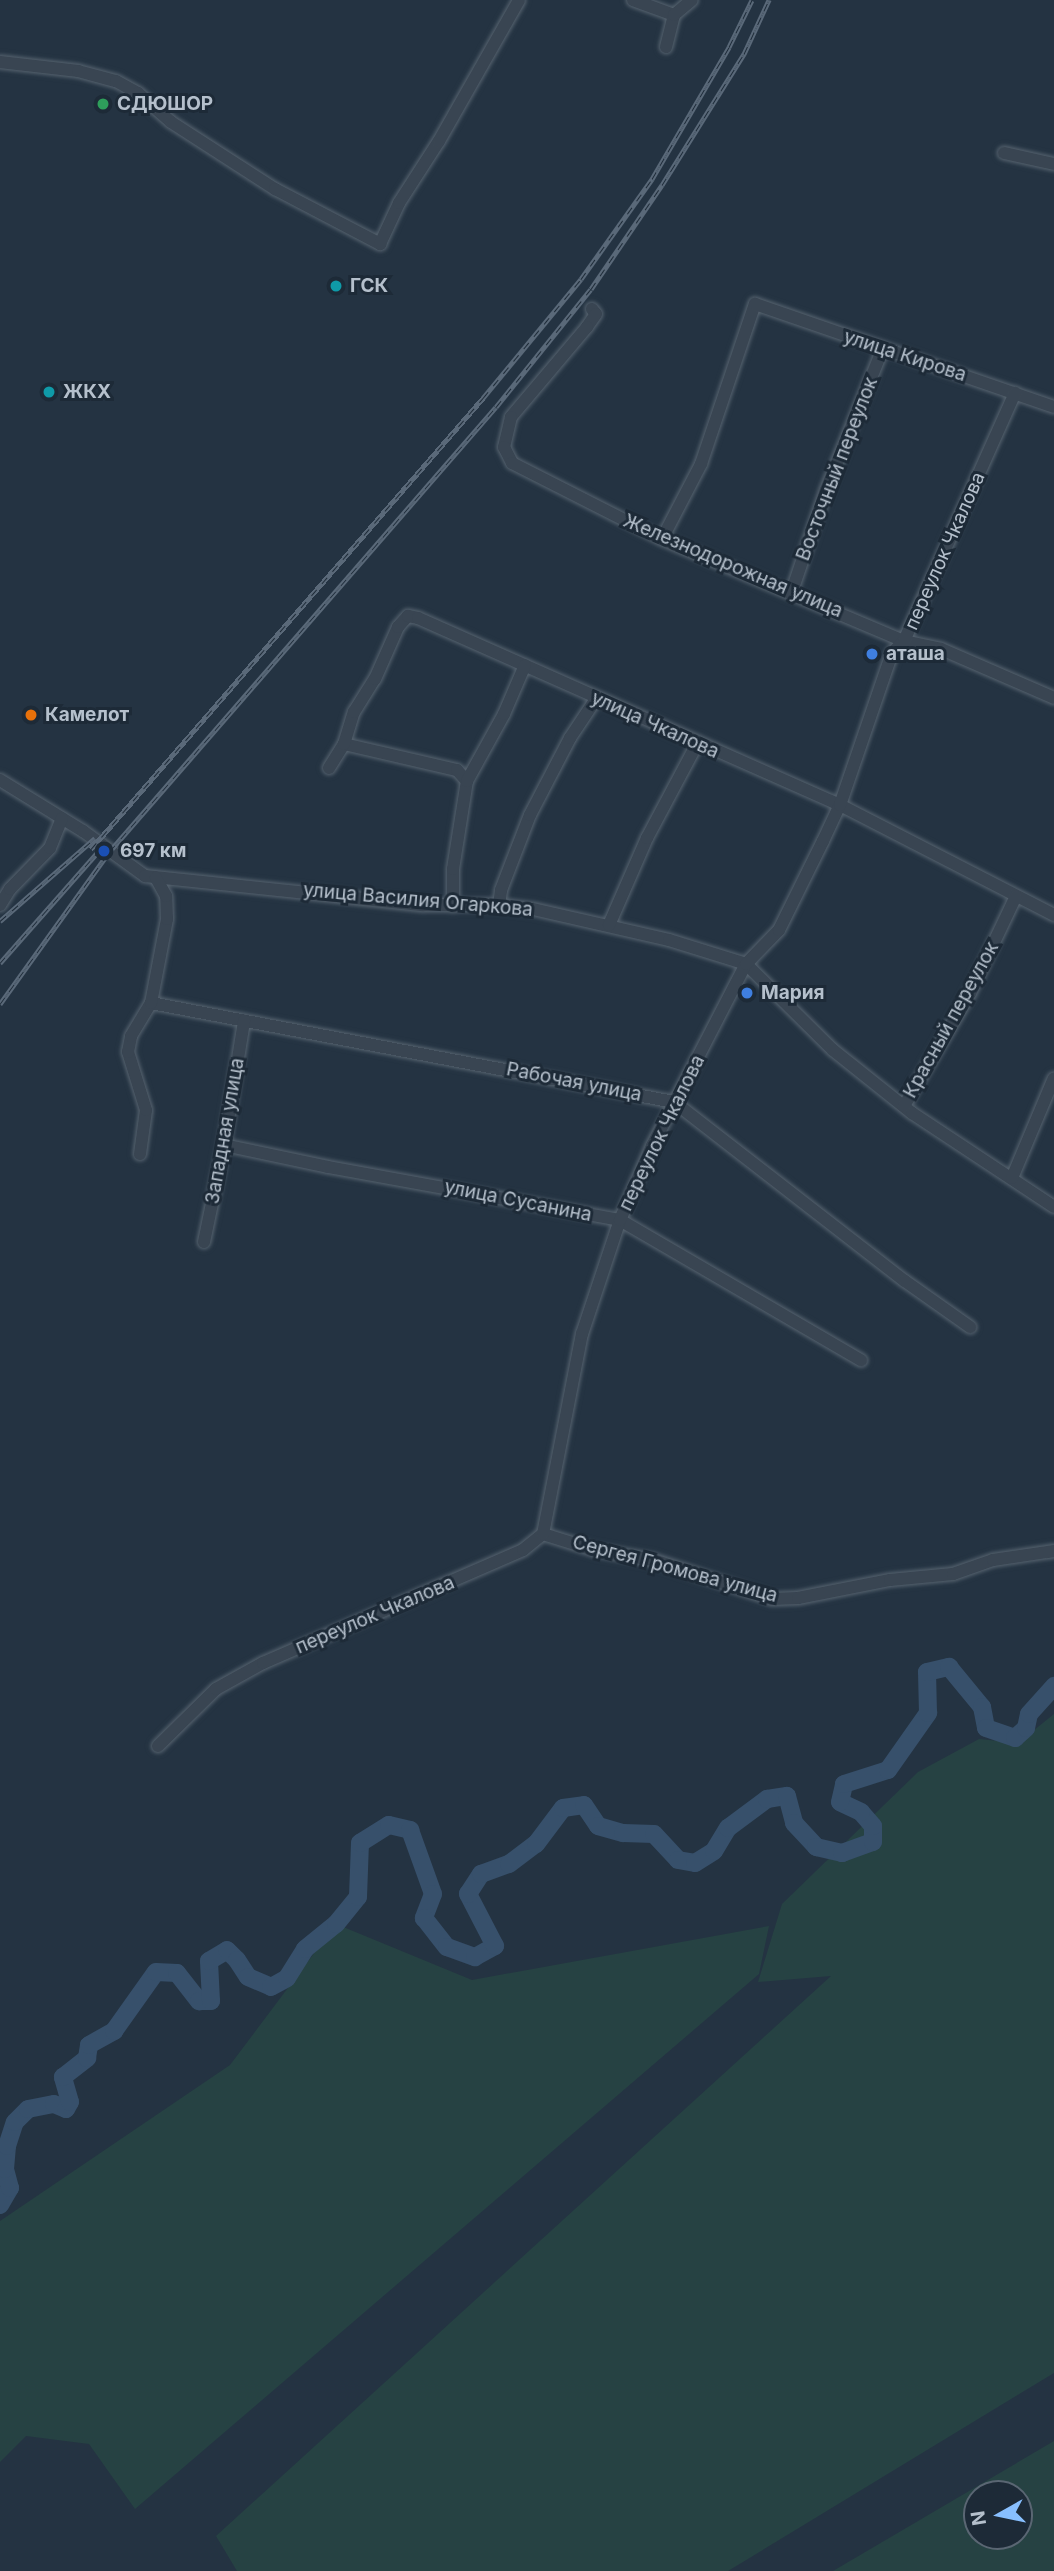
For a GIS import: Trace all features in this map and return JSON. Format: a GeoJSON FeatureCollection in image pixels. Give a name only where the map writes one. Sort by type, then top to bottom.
{"type":"FeatureCollection","features":[{"type":"Feature","properties":{"kind":"street"},"geometry":{"type":"LineString","coordinates":[[0,62],[78,71],[116,81],[138,93],[171,122],[275,189],[380,244],[399,203],[439,141],[519,0]]}},
{"type":"Feature","properties":{"kind":"street"},"geometry":{"type":"LineString","coordinates":[[633,0],[674,15]]}},
{"type":"Feature","properties":{"kind":"street"},"geometry":{"type":"LineString","coordinates":[[667,47],[674,15],[692,0]]}},
{"type":"Feature","properties":{"kind":"street"},"geometry":{"type":"LineString","coordinates":[[1004,153],[1054,164]]}},
{"type":"Feature","properties":{"kind":"street","name":"улица Кирова"},"geometry":{"type":"LineString","coordinates":[[662,539],[701,464],[755,304],[1054,407]]}},
{"type":"Feature","properties":{"kind":"street","name":"Железнодорожная улица"},"geometry":{"type":"LineString","coordinates":[[592,309],[596,314],[587,327],[511,417],[503,447],[512,463],[662,539],[792,591],[904,641],[941,649],[1054,698]]}},
{"type":"Feature","properties":{"kind":"street","name":"Восточный переулок"},"geometry":{"type":"LineString","coordinates":[[792,591],[826,490],[883,348]]}},
{"type":"Feature","properties":{"kind":"street","name":"переулок Чкалова"},"geometry":{"type":"LineString","coordinates":[[158,1746],[216,1689],[315,1639],[523,1550],[543,1534],[582,1334],[620,1220],[674,1102],[746,964],[779,930],[840,805],[892,653],[904,641],[1015,393]]}},
{"type":"Feature","properties":{"kind":"street","name":"улица Чкалова"},"geometry":{"type":"LineString","coordinates":[[329,768],[344,744],[354,712],[375,679],[398,627],[408,616],[446,629],[596,699],[840,805],[1054,915]]}},
{"type":"Feature","properties":{"kind":"street"},"geometry":{"type":"LineString","coordinates":[[453,905],[453,869],[467,781],[504,714],[525,666]]}},
{"type":"Feature","properties":{"kind":"street"},"geometry":{"type":"LineString","coordinates":[[499,905],[501,890],[530,815],[570,738],[596,699]]}},
{"type":"Feature","properties":{"kind":"street"},"geometry":{"type":"LineString","coordinates":[[344,744],[457,770],[467,781]]}},
{"type":"Feature","properties":{"kind":"street"},"geometry":{"type":"LineString","coordinates":[[609,925],[647,838],[697,744]]}},
{"type":"Feature","properties":{"kind":"street","name":"улица Василия Огаркова"},"geometry":{"type":"LineString","coordinates":[[0,780],[83,831],[136,872],[156,878],[171,876],[453,905],[499,905],[533,909],[669,940],[746,964],[833,1051],[904,1106],[1054,1207]]}},
{"type":"Feature","properties":{"kind":"street"},"geometry":{"type":"LineString","coordinates":[[0,905],[10,889],[50,848],[62,818]]}},
{"type":"Feature","properties":{"kind":"street"},"geometry":{"type":"LineString","coordinates":[[140,1154],[146,1110],[128,1052],[131,1036],[150,1003],[168,907],[163,887],[156,878]]}},
{"type":"Feature","properties":{"kind":"street","name":"Красный переулок"},"geometry":{"type":"LineString","coordinates":[[904,1106],[970,993],[1016,896]]}},
{"type":"Feature","properties":{"kind":"street","name":"Рабочая улица"},"geometry":{"type":"LineString","coordinates":[[150,1003],[674,1102],[905,1281],[970,1326]]}},
{"type":"Feature","properties":{"kind":"street","name":"Западная улица"},"geometry":{"type":"LineString","coordinates":[[204,1242],[224,1145],[244,1021]]}},
{"type":"Feature","properties":{"kind":"street"},"geometry":{"type":"LineString","coordinates":[[1012,1178],[1054,1078]]}},
{"type":"Feature","properties":{"kind":"street","name":"улица Сусанина"},"geometry":{"type":"LineString","coordinates":[[224,1145],[328,1167],[620,1220],[861,1360]]}},
{"type":"Feature","properties":{"kind":"street","name":"Сергея Громова улица"},"geometry":{"type":"LineString","coordinates":[[543,1534],[594,1550],[653,1560],[772,1599],[798,1598],[890,1580],[953,1574],[993,1560],[1054,1551]]}},
{"type":"Feature","properties":{"kind":"green space"},"geometry":{"type":"Polygon","coordinates":[[[1054,1714],[1054,2373],[728,2571],[237,2571],[216,2536],[831,1976],[758,1982],[782,1904],[918,1772],[979,1739],[1018,1743],[1054,1714]]]}},
{"type":"Feature","properties":{"kind":"green space"},"geometry":{"type":"Polygon","coordinates":[[[336,1924],[472,1980],[769,1926],[759,1974],[135,2509],[89,2444],[26,2436],[0,2462],[0,2221],[230,2065],[336,1924]]]}},
{"type":"Feature","properties":{"kind":"green space"},"geometry":{"type":"Polygon","coordinates":[[[1054,2441],[1054,2571],[833,2571],[963,2495],[963,2550],[1033,2550],[1033,2480],[988,2480],[1054,2441]]]}},
{"type":"Feature","properties":{"kind":"waterway"},"geometry":{"type":"LineString","coordinates":[[0,2205],[10,2188],[5,2169],[7,2146],[15,2122],[28,2109],[54,2104],[66,2109],[70,2102],[63,2077],[87,2058],[89,2045],[114,2031],[156,1972],[177,1973],[199,2001],[211,2001],[209,1961],[227,1950],[248,1977],[271,1987],[287,1978],[305,1949],[336,1924],[358,1897],[360,1843],[389,1825],[410,1830],[433,1894],[424,1918],[447,1947],[475,1957],[495,1946],[468,1894],[481,1874],[509,1864],[536,1844],[563,1808],[584,1805],[598,1826],[623,1833],[654,1834],[678,1860],[695,1863],[714,1851],[728,1828],[767,1799],[787,1796],[794,1823],[816,1847],[842,1853],[873,1842],[873,1826],[861,1812],[840,1802],[844,1784],[888,1770],[928,1713],[927,1672],[949,1667],[982,1707],[986,1728],[1015,1738],[1026,1728],[1029,1714],[1054,1686]]}},
{"type":"Feature","properties":{"kind":"railway"},"geometry":{"type":"LineString","coordinates":[[91,849],[483,398],[581,279],[652,179],[729,47],[752,0]]}},
{"type":"Feature","properties":{"kind":"railway"},"geometry":{"type":"LineString","coordinates":[[0,1004],[110,851],[496,407],[591,289],[662,185],[744,54],[769,0]]}},
{"type":"Feature","properties":{"kind":"railway"},"geometry":{"type":"LineString","coordinates":[[0,921],[95,838]]}},
{"type":"Feature","properties":{"kind":"railway"},"geometry":{"type":"LineString","coordinates":[[0,963],[104,845]]}},
{"type":"Feature","properties":{"kind":"place","name":"СДЮШОР"},"geometry":{"type":"Point","coordinates":[103,104]}},
{"type":"Feature","properties":{"kind":"place","name":"ГСК"},"geometry":{"type":"Point","coordinates":[336,286]}},
{"type":"Feature","properties":{"kind":"place","name":"ЖКХ"},"geometry":{"type":"Point","coordinates":[49,392]}},
{"type":"Feature","properties":{"kind":"place","name":"аташа"},"geometry":{"type":"Point","coordinates":[872,654]}},
{"type":"Feature","properties":{"kind":"place","name":"Камелот"},"geometry":{"type":"Point","coordinates":[31,715]}},
{"type":"Feature","properties":{"kind":"place","name":"697 км"},"geometry":{"type":"Point","coordinates":[104,851]}},
{"type":"Feature","properties":{"kind":"place","name":"Мария"},"geometry":{"type":"Point","coordinates":[747,993]}}]}
